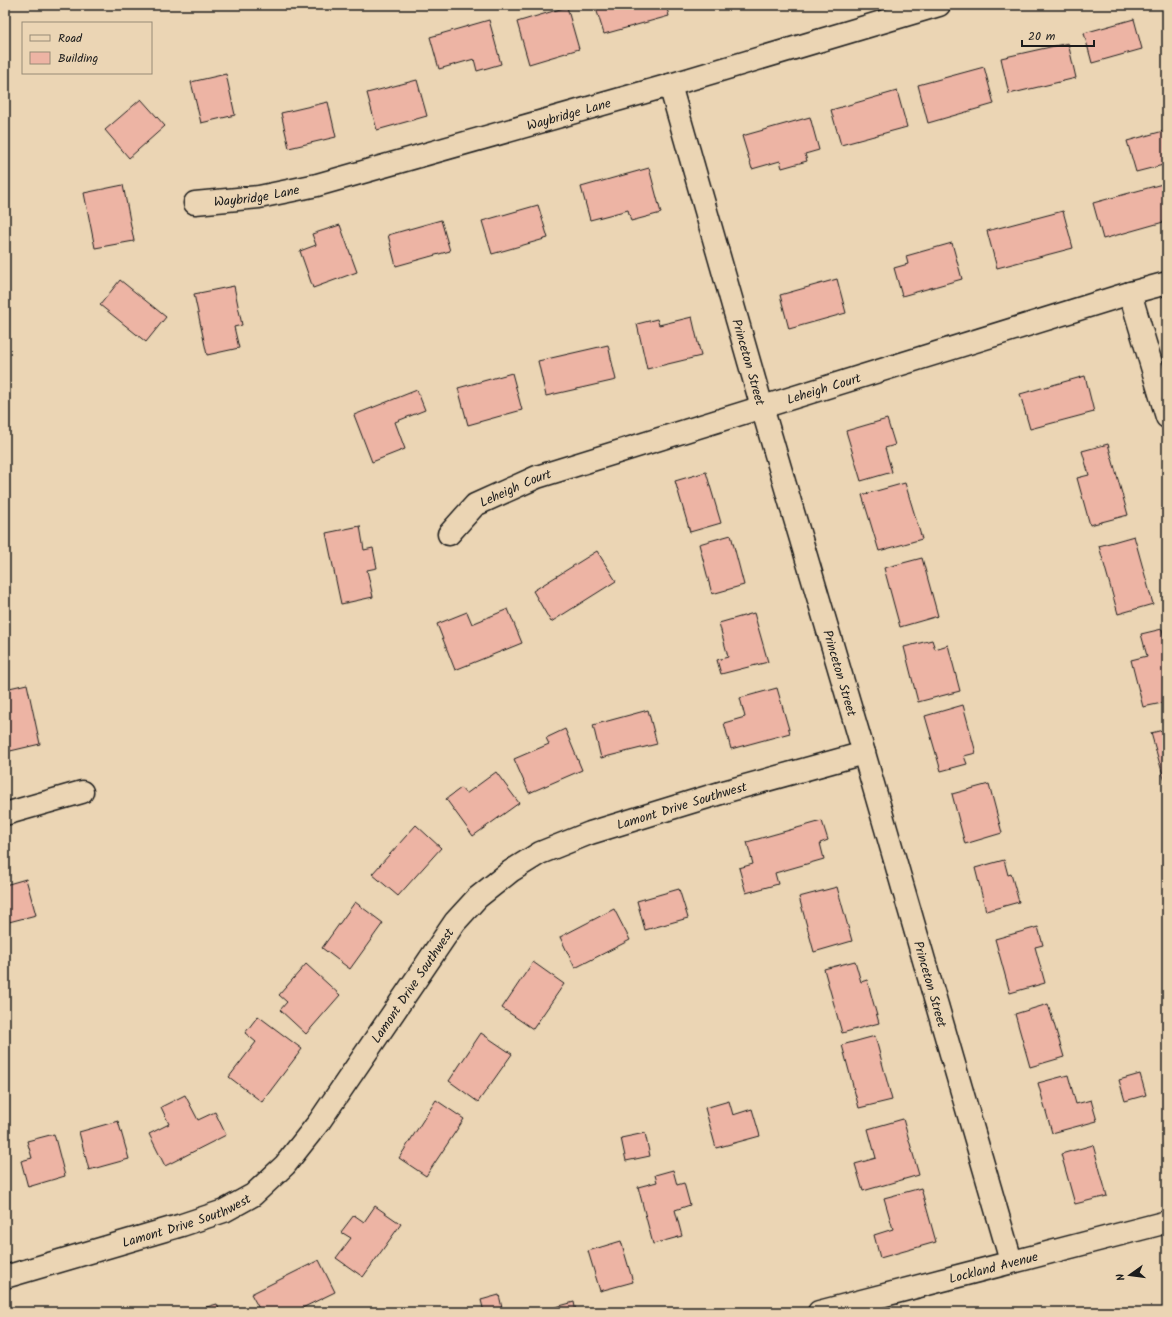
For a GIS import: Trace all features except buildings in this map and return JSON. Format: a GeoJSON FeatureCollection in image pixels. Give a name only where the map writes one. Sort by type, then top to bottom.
{"type":"FeatureCollection","features":[{"type":"Feature","properties":{"kind":"street","name":"Waybridge Lane"},"geometry":{"type":"LineString","coordinates":[[195,203],[259,197],[318,185],[670,85],[939,5]]}},
{"type":"Feature","properties":{"kind":"street","name":"Princeton Street"},"geometry":{"type":"LineString","coordinates":[[670,85],[762,407],[1011,1262]]}},
{"type":"Feature","properties":{"kind":"street","name":"Leheigh Court"},"geometry":{"type":"LineString","coordinates":[[449,534],[475,505],[537,477],[1130,293],[1167,283]]}},
{"type":"Feature","properties":{"kind":"street"},"geometry":{"type":"LineString","coordinates":[[1130,293],[1167,417]]}},
{"type":"Feature","properties":{"kind":"street","name":"Lamont Drive Southwest"},"geometry":{"type":"LineString","coordinates":[[5,1277],[182,1225],[224,1211],[253,1195],[285,1165],[319,1122],[455,922],[478,898],[511,871],[540,853],[590,832],[727,791],[864,753]]}},
{"type":"Feature","properties":{"kind":"street"},"geometry":{"type":"LineString","coordinates":[[5,814],[82,792]]}},
{"type":"Feature","properties":{"kind":"street","name":"Lockland Avenue"},"geometry":{"type":"LineString","coordinates":[[819,1312],[1167,1222]]}}]}
